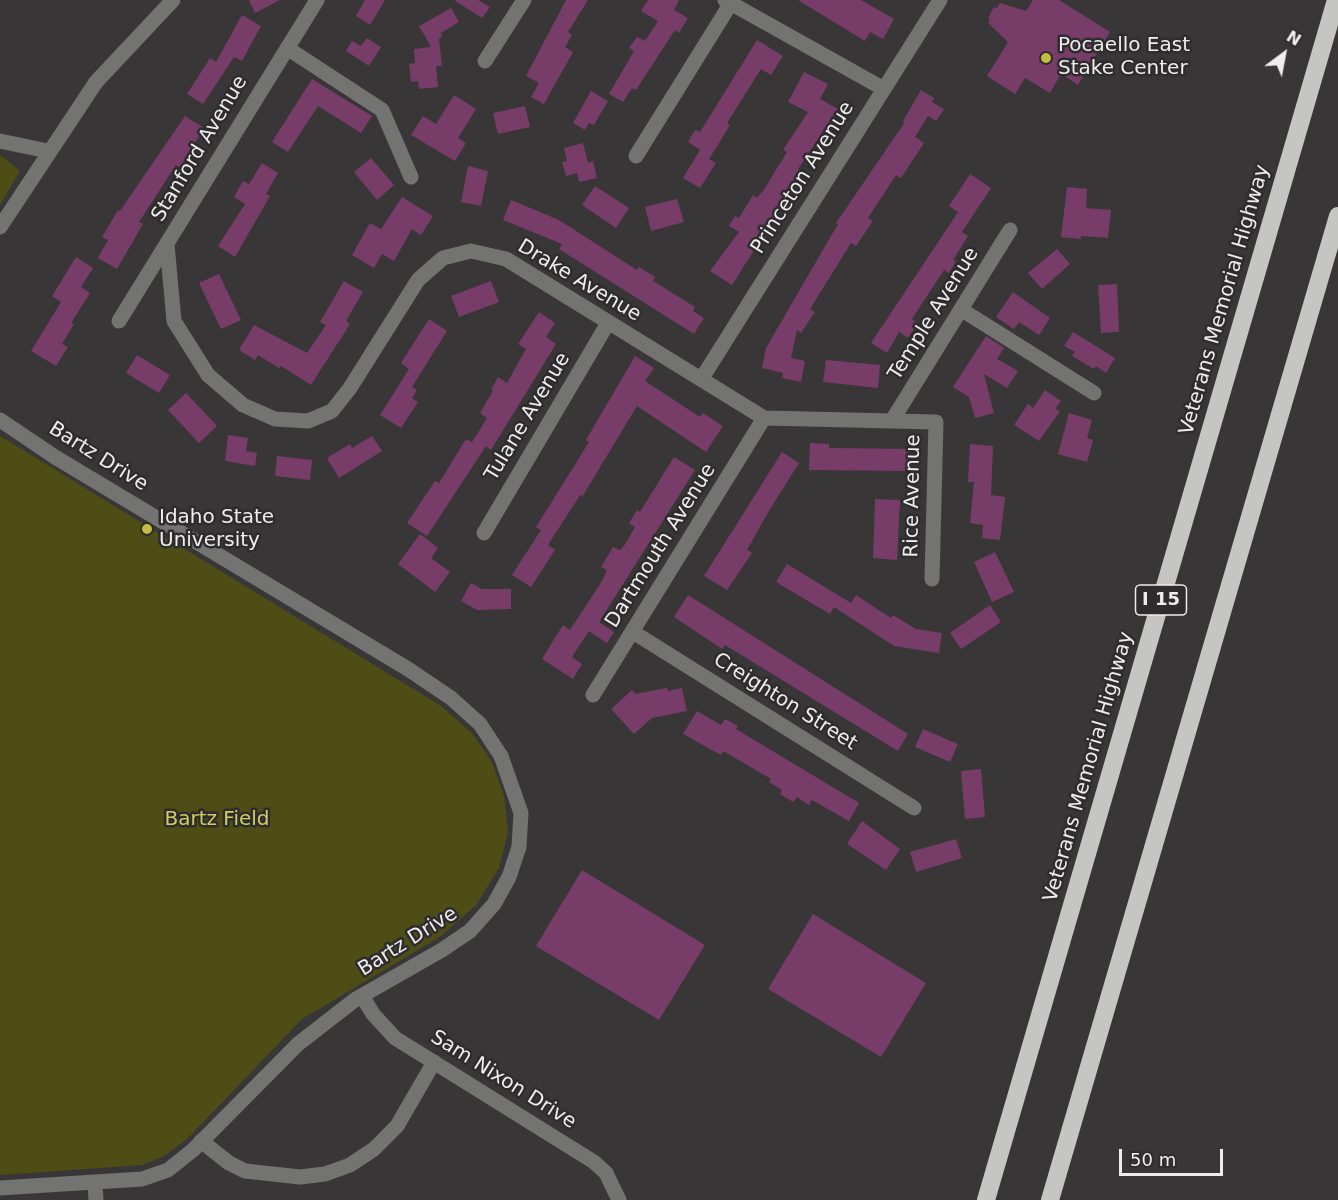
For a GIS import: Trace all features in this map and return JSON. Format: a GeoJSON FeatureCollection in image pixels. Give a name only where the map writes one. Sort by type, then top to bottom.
{"type":"FeatureCollection","features":[{"type":"Feature","properties":{"kind":"highway","name":"Veterans Memorial Highway"},"geometry":{"type":"LineString","coordinates":[[986,1200],[1336,0]]}},
{"type":"Feature","properties":{"kind":"highway"},"geometry":{"type":"LineString","coordinates":[[1050,1200],[1338,216]]}},
{"type":"Feature","properties":{"kind":"street"},"geometry":{"type":"LineString","coordinates":[[0,227],[96,82],[173,0]]}},
{"type":"Feature","properties":{"kind":"street","name":"Stanford Avenue"},"geometry":{"type":"LineString","coordinates":[[119,321],[317,0]]}},
{"type":"Feature","properties":{"kind":"street"},"geometry":{"type":"LineString","coordinates":[[485,61],[524,0]]}},
{"type":"Feature","properties":{"kind":"street","name":"Princeton Avenue"},"geometry":{"type":"LineString","coordinates":[[702,378],[940,0]]}},
{"type":"Feature","properties":{"kind":"street"},"geometry":{"type":"LineString","coordinates":[[636,156],[728,1],[884,89]]}},
{"type":"Feature","properties":{"kind":"street"},"geometry":{"type":"LineString","coordinates":[[287,48],[382,110],[411,177]]}},
{"type":"Feature","properties":{"kind":"street"},"geometry":{"type":"LineString","coordinates":[[0,141],[48,152]]}},
{"type":"Feature","properties":{"kind":"street","name":"Temple Avenue"},"geometry":{"type":"LineString","coordinates":[[893,419],[1010,230]]}},
{"type":"Feature","properties":{"kind":"street","name":"Drake Avenue"},"geometry":{"type":"LineString","coordinates":[[166,244],[174,321],[208,375],[243,405],[275,419],[308,421],[332,411],[350,388],[418,280],[443,258],[471,251],[506,259],[764,418]]}},
{"type":"Feature","properties":{"kind":"street"},"geometry":{"type":"LineString","coordinates":[[962,310],[1094,393]]}},
{"type":"Feature","properties":{"kind":"street","name":"Tulane Avenue"},"geometry":{"type":"LineString","coordinates":[[484,533],[608,323]]}},
{"type":"Feature","properties":{"kind":"street"},"geometry":{"type":"LineString","coordinates":[[764,418],[893,419]]}},
{"type":"Feature","properties":{"kind":"street","name":"Dartmouth Avenue"},"geometry":{"type":"LineString","coordinates":[[593,696],[764,418]]}},
{"type":"Feature","properties":{"kind":"street","name":"Rice Avenue"},"geometry":{"type":"LineString","coordinates":[[893,419],[936,422],[932,579]]}},
{"type":"Feature","properties":{"kind":"street","name":"Bartz Drive"},"geometry":{"type":"LineString","coordinates":[[0,420],[55,457],[408,669],[451,698],[480,724],[501,756],[521,813],[519,847],[509,877],[494,904],[470,931],[362,996],[298,1044],[201,1141],[168,1170],[142,1179],[95,1183],[69,1193],[0,1188]]}},
{"type":"Feature","properties":{"kind":"street","name":"Creighton Street"},"geometry":{"type":"LineString","coordinates":[[633,632],[914,808]]}},
{"type":"Feature","properties":{"kind":"street","name":"Sam Nixon Drive"},"geometry":{"type":"LineString","coordinates":[[362,996],[373,1014],[395,1038],[594,1162],[606,1173],[619,1200]]}},
{"type":"Feature","properties":{"kind":"street"},"geometry":{"type":"LineString","coordinates":[[201,1141],[229,1163],[245,1171],[300,1177],[325,1174],[350,1165],[374,1149],[397,1126],[434,1062]]}},
{"type":"Feature","properties":{"kind":"street"},"geometry":{"type":"LineString","coordinates":[[95,1183],[96,1200]]}},
{"type":"Feature","properties":{"kind":"green space"},"geometry":{"type":"Polygon","coordinates":[[[0,155],[20,171],[0,205],[0,155]]]}},
{"type":"Feature","properties":{"kind":"green space","name":"Bartz Field"},"geometry":{"type":"Polygon","coordinates":[[[0,436],[441,706],[472,733],[492,762],[504,796],[508,832],[499,868],[476,905],[441,936],[302,1019],[189,1137],[166,1155],[142,1165],[0,1175],[0,436]]]}},
{"type":"Feature","properties":{"kind":"building"},"geometry":{"type":"Polygon","coordinates":[[[249,0],[280,0],[255,13],[249,0]]]}},
{"type":"Feature","properties":{"kind":"building"},"geometry":{"type":"Polygon","coordinates":[[[365,0],[385,0],[370,25],[356,16],[365,0]]]}},
{"type":"Feature","properties":{"kind":"building"},"geometry":{"type":"Polygon","coordinates":[[[454,0],[478,0],[490,7],[482,18],[454,0]]]}},
{"type":"Feature","properties":{"kind":"building"},"geometry":{"type":"Polygon","coordinates":[[[566,0],[588,0],[568,32],[572,35],[565,47],[573,52],[544,104],[531,97],[539,83],[526,76],[566,0]]]}},
{"type":"Feature","properties":{"kind":"building"},"geometry":{"type":"Polygon","coordinates":[[[648,0],[679,0],[674,10],[688,18],[679,33],[675,30],[636,90],[632,88],[623,102],[609,94],[634,51],[629,48],[637,37],[645,41],[658,21],[641,11],[648,0]]]}},
{"type":"Feature","properties":{"kind":"building"},"geometry":{"type":"Polygon","coordinates":[[[798,0],[861,0],[894,19],[883,39],[870,32],[865,41],[798,0]]]}},
{"type":"Feature","properties":{"kind":"building","name":"Pocaello East Stake Center"},"geometry":{"type":"Polygon","coordinates":[[[1033,0],[1059,0],[1110,32],[1078,85],[1061,74],[1050,93],[1025,78],[1015,94],[987,76],[1008,42],[988,23],[994,7],[997,8],[1000,3],[1026,11],[1033,0]]]}},
{"type":"Feature","properties":{"kind":"building"},"geometry":{"type":"Polygon","coordinates":[[[451,8],[459,22],[441,33],[442,36],[439,39],[442,66],[436,66],[438,87],[419,89],[418,81],[411,82],[409,64],[415,63],[414,49],[431,47],[419,26],[451,8]]]}},
{"type":"Feature","properties":{"kind":"building"},"geometry":{"type":"Polygon","coordinates":[[[242,15],[261,26],[242,61],[234,57],[203,104],[187,94],[210,58],[216,62],[242,15]]]}},
{"type":"Feature","properties":{"kind":"building"},"geometry":{"type":"Polygon","coordinates":[[[367,38],[381,47],[369,66],[346,51],[352,41],[361,46],[367,38]]]}},
{"type":"Feature","properties":{"kind":"building"},"geometry":{"type":"Polygon","coordinates":[[[757,40],[783,56],[771,75],[761,69],[727,123],[730,125],[709,159],[716,163],[700,188],[683,178],[700,150],[688,142],[695,130],[700,132],[757,40]]]}},
{"type":"Feature","properties":{"kind":"building"},"geometry":{"type":"Polygon","coordinates":[[[804,72],[828,84],[820,99],[838,109],[798,169],[800,170],[777,207],[780,209],[732,285],[710,271],[739,232],[729,226],[735,216],[739,218],[753,195],[757,198],[763,191],[787,152],[783,150],[808,112],[788,102],[804,72]]]}},
{"type":"Feature","properties":{"kind":"building"},"geometry":{"type":"Polygon","coordinates":[[[312,79],[372,116],[361,133],[318,106],[288,152],[272,142],[312,79]]]}},
{"type":"Feature","properties":{"kind":"building"},"geometry":{"type":"Polygon","coordinates":[[[921,90],[934,98],[932,102],[944,109],[936,121],[928,116],[915,137],[924,143],[901,178],[896,175],[868,218],[873,221],[856,246],[851,243],[810,309],[815,312],[801,333],[797,330],[791,358],[805,361],[801,382],[782,378],[783,373],[762,368],[766,348],[838,224],[836,223],[905,122],[903,121],[921,90]]]}},
{"type":"Feature","properties":{"kind":"building"},"geometry":{"type":"Polygon","coordinates":[[[591,91],[608,101],[594,125],[589,123],[585,130],[573,123],[591,91]]]}},
{"type":"Feature","properties":{"kind":"building"},"geometry":{"type":"Polygon","coordinates":[[[454,95],[476,109],[458,138],[466,143],[455,161],[411,135],[423,116],[436,124],[454,95]]]}},
{"type":"Feature","properties":{"kind":"building"},"geometry":{"type":"Polygon","coordinates":[[[525,106],[530,127],[498,134],[493,113],[525,106]]]}},
{"type":"Feature","properties":{"kind":"building"},"geometry":{"type":"Polygon","coordinates":[[[185,116],[204,128],[180,167],[176,165],[139,222],[143,224],[117,269],[98,258],[108,240],[102,237],[118,210],[120,211],[185,116]]]}},
{"type":"Feature","properties":{"kind":"building"},"geometry":{"type":"Polygon","coordinates":[[[583,143],[588,163],[593,161],[597,178],[579,182],[577,173],[566,176],[562,162],[567,161],[564,148],[583,143]]]}},
{"type":"Feature","properties":{"kind":"building"},"geometry":{"type":"Polygon","coordinates":[[[371,158],[394,185],[377,200],[354,172],[371,158]]]}},
{"type":"Feature","properties":{"kind":"building"},"geometry":{"type":"Polygon","coordinates":[[[262,163],[278,173],[266,194],[270,196],[235,257],[218,246],[245,204],[234,197],[243,181],[249,184],[262,163]]]}},
{"type":"Feature","properties":{"kind":"building"},"geometry":{"type":"Polygon","coordinates":[[[468,166],[488,171],[481,206],[461,202],[468,166]]]}},
{"type":"Feature","properties":{"kind":"building"},"geometry":{"type":"Polygon","coordinates":[[[970,174],[991,188],[962,232],[968,236],[953,260],[956,261],[949,273],[944,270],[912,319],[918,323],[908,338],[899,332],[887,353],[871,343],[958,212],[949,206],[970,174]]]}},
{"type":"Feature","properties":{"kind":"building"},"geometry":{"type":"Polygon","coordinates":[[[595,186],[629,208],[616,228],[582,205],[595,186]]]}},
{"type":"Feature","properties":{"kind":"building"},"geometry":{"type":"Polygon","coordinates":[[[1067,187],[1087,189],[1086,208],[1111,210],[1108,238],[1061,237],[1067,187]]]}},
{"type":"Feature","properties":{"kind":"building"},"geometry":{"type":"Polygon","coordinates":[[[402,197],[433,216],[421,235],[412,229],[394,261],[382,254],[374,268],[352,255],[370,223],[381,229],[402,197]]]}},
{"type":"Feature","properties":{"kind":"building"},"geometry":{"type":"Polygon","coordinates":[[[677,199],[684,222],[651,231],[645,207],[677,199]]]}},
{"type":"Feature","properties":{"kind":"building"},"geometry":{"type":"Polygon","coordinates":[[[511,200],[559,220],[637,270],[639,267],[655,277],[653,281],[695,307],[693,311],[704,318],[694,334],[559,249],[562,244],[503,220],[511,200]]]}},
{"type":"Feature","properties":{"kind":"building"},"geometry":{"type":"Polygon","coordinates":[[[1057,249],[1070,264],[1042,289],[1028,273],[1057,249]]]}},
{"type":"Feature","properties":{"kind":"building"},"geometry":{"type":"Polygon","coordinates":[[[76,257],[93,268],[81,287],[90,293],[71,323],[74,324],[62,344],[68,347],[56,366],[31,351],[61,302],[52,296],[76,257]]]}},
{"type":"Feature","properties":{"kind":"building"},"geometry":{"type":"Polygon","coordinates":[[[219,274],[241,320],[221,329],[199,283],[219,274]]]}},
{"type":"Feature","properties":{"kind":"building"},"geometry":{"type":"Polygon","coordinates":[[[344,281],[363,292],[346,321],[350,324],[311,385],[281,366],[279,368],[258,355],[255,360],[239,350],[254,325],[307,353],[326,325],[320,322],[344,281]]]}},
{"type":"Feature","properties":{"kind":"building"},"geometry":{"type":"Polygon","coordinates":[[[491,281],[499,302],[459,317],[451,296],[491,281]]]}},
{"type":"Feature","properties":{"kind":"building"},"geometry":{"type":"Polygon","coordinates":[[[1117,284],[1119,332],[1101,333],[1098,285],[1117,284]]]}},
{"type":"Feature","properties":{"kind":"building"},"geometry":{"type":"Polygon","coordinates":[[[1013,292],[1050,318],[1039,335],[1019,322],[1014,329],[996,317],[1013,292]]]}},
{"type":"Feature","properties":{"kind":"building"},"geometry":{"type":"Polygon","coordinates":[[[539,312],[555,323],[546,337],[556,344],[491,450],[486,446],[427,536],[407,523],[435,481],[439,483],[466,439],[472,442],[487,418],[480,413],[493,391],[491,390],[498,377],[507,383],[526,349],[518,344],[539,312]]]}},
{"type":"Feature","properties":{"kind":"building"},"geometry":{"type":"Polygon","coordinates":[[[429,319],[447,331],[412,387],[417,390],[412,398],[418,402],[401,428],[380,415],[409,369],[401,363],[429,319]]]}},
{"type":"Feature","properties":{"kind":"building"},"geometry":{"type":"Polygon","coordinates":[[[1073,332],[1115,358],[1106,373],[1072,356],[1075,352],[1064,346],[1073,332]]]}},
{"type":"Feature","properties":{"kind":"building"},"geometry":{"type":"Polygon","coordinates":[[[986,336],[1004,348],[997,359],[1018,371],[1007,388],[984,374],[994,413],[975,418],[969,397],[953,387],[986,336]]]}},
{"type":"Feature","properties":{"kind":"building"},"geometry":{"type":"Polygon","coordinates":[[[137,355],[170,375],[159,393],[126,373],[137,355]]]}},
{"type":"Feature","properties":{"kind":"building"},"geometry":{"type":"Polygon","coordinates":[[[635,356],[654,368],[645,381],[700,417],[703,413],[723,426],[706,452],[637,406],[582,497],[580,495],[548,545],[555,550],[531,587],[512,575],[541,530],[536,527],[589,442],[586,440],[635,356]]]}},
{"type":"Feature","properties":{"kind":"building"},"geometry":{"type":"Polygon","coordinates":[[[826,360],[880,365],[878,388],[823,382],[826,360]]]}},
{"type":"Feature","properties":{"kind":"building"},"geometry":{"type":"Polygon","coordinates":[[[1045,390],[1061,401],[1055,409],[1060,411],[1039,441],[1014,425],[1028,404],[1033,408],[1045,390]]]}},
{"type":"Feature","properties":{"kind":"building"},"geometry":{"type":"Polygon","coordinates":[[[186,393],[217,426],[199,443],[168,410],[186,393]]]}},
{"type":"Feature","properties":{"kind":"building"},"geometry":{"type":"Polygon","coordinates":[[[1069,413],[1092,420],[1087,438],[1093,440],[1087,462],[1058,454],[1069,413]]]}},
{"type":"Feature","properties":{"kind":"building"},"geometry":{"type":"Polygon","coordinates":[[[228,435],[248,438],[246,451],[257,453],[255,466],[225,461],[228,435]]]}},
{"type":"Feature","properties":{"kind":"building"},"geometry":{"type":"Polygon","coordinates":[[[372,436],[382,451],[339,478],[327,458],[350,444],[352,448],[372,436]]]}},
{"type":"Feature","properties":{"kind":"building"},"geometry":{"type":"Polygon","coordinates":[[[810,443],[829,444],[829,448],[909,449],[909,471],[809,470],[810,443]]]}},
{"type":"Feature","properties":{"kind":"building"},"geometry":{"type":"Polygon","coordinates":[[[970,444],[993,446],[991,495],[1005,497],[1000,540],[982,538],[983,525],[970,523],[974,482],[968,482],[970,444]]]}},
{"type":"Feature","properties":{"kind":"building"},"geometry":{"type":"Polygon","coordinates":[[[782,452],[799,463],[747,550],[752,553],[727,590],[704,576],[782,452]]]}},
{"type":"Feature","properties":{"kind":"building"},"geometry":{"type":"Polygon","coordinates":[[[277,456],[312,460],[310,480],[275,476],[277,456]]]}},
{"type":"Feature","properties":{"kind":"building"},"geometry":{"type":"Polygon","coordinates":[[[674,457],[695,470],[599,622],[614,632],[607,643],[589,631],[572,657],[582,664],[573,679],[542,659],[563,625],[570,630],[602,581],[607,570],[601,567],[613,547],[620,550],[624,546],[635,527],[629,523],[637,510],[640,512],[674,457]]]}},
{"type":"Feature","properties":{"kind":"building"},"geometry":{"type":"Polygon","coordinates":[[[875,499],[900,500],[897,560],[873,558],[875,499]]]}},
{"type":"Feature","properties":{"kind":"building"},"geometry":{"type":"Polygon","coordinates":[[[420,534],[438,548],[431,558],[450,572],[435,592],[398,564],[420,534]]]}},
{"type":"Feature","properties":{"kind":"building"},"geometry":{"type":"Polygon","coordinates":[[[995,552],[1014,592],[992,602],[974,562],[995,552]]]}},
{"type":"Feature","properties":{"kind":"building"},"geometry":{"type":"Polygon","coordinates":[[[787,564],[851,603],[856,595],[891,618],[893,615],[916,629],[942,633],[939,653],[894,646],[834,607],[830,614],[776,582],[787,564]]]}},
{"type":"Feature","properties":{"kind":"building"},"geometry":{"type":"Polygon","coordinates":[[[471,583],[482,589],[511,589],[511,609],[477,610],[461,601],[471,583]]]}},
{"type":"Feature","properties":{"kind":"building"},"geometry":{"type":"Polygon","coordinates":[[[688,595],[908,734],[898,751],[725,645],[722,649],[674,617],[688,595]]]}},
{"type":"Feature","properties":{"kind":"building"},"geometry":{"type":"Polygon","coordinates":[[[990,605],[1001,622],[961,649],[950,633],[990,605]]]}},
{"type":"Feature","properties":{"kind":"building"},"geometry":{"type":"Polygon","coordinates":[[[667,688],[668,691],[682,688],[687,711],[652,718],[634,734],[611,709],[632,690],[635,694],[667,688]]]}},
{"type":"Feature","properties":{"kind":"building"},"geometry":{"type":"Polygon","coordinates":[[[697,711],[721,725],[725,719],[738,726],[736,729],[859,803],[849,821],[812,800],[809,805],[797,797],[793,802],[780,794],[782,790],[769,782],[771,779],[723,751],[721,755],[683,734],[697,711]]]}},
{"type":"Feature","properties":{"kind":"building"},"geometry":{"type":"Polygon","coordinates":[[[923,729],[958,744],[950,762],[915,747],[923,729]]]}},
{"type":"Feature","properties":{"kind":"building"},"geometry":{"type":"Polygon","coordinates":[[[981,769],[985,817],[965,819],[961,771],[981,769]]]}},
{"type":"Feature","properties":{"kind":"building"},"geometry":{"type":"Polygon","coordinates":[[[862,821],[900,849],[886,870],[847,844],[862,821]]]}},
{"type":"Feature","properties":{"kind":"building"},"geometry":{"type":"Polygon","coordinates":[[[956,839],[962,858],[916,872],[910,852],[956,839]]]}},
{"type":"Feature","properties":{"kind":"building"},"geometry":{"type":"Polygon","coordinates":[[[582,870],[705,945],[659,1020],[536,946],[582,870]]]}},
{"type":"Feature","properties":{"kind":"building"},"geometry":{"type":"Polygon","coordinates":[[[813,914],[926,983],[881,1057],[768,989],[813,914]]]}},
{"type":"Feature","properties":{"kind":"place","name":"Pocaello East Stake Center"},"geometry":{"type":"Point","coordinates":[1046,58]}},
{"type":"Feature","properties":{"kind":"place","name":"Idaho State University"},"geometry":{"type":"Point","coordinates":[147,529]}}]}
